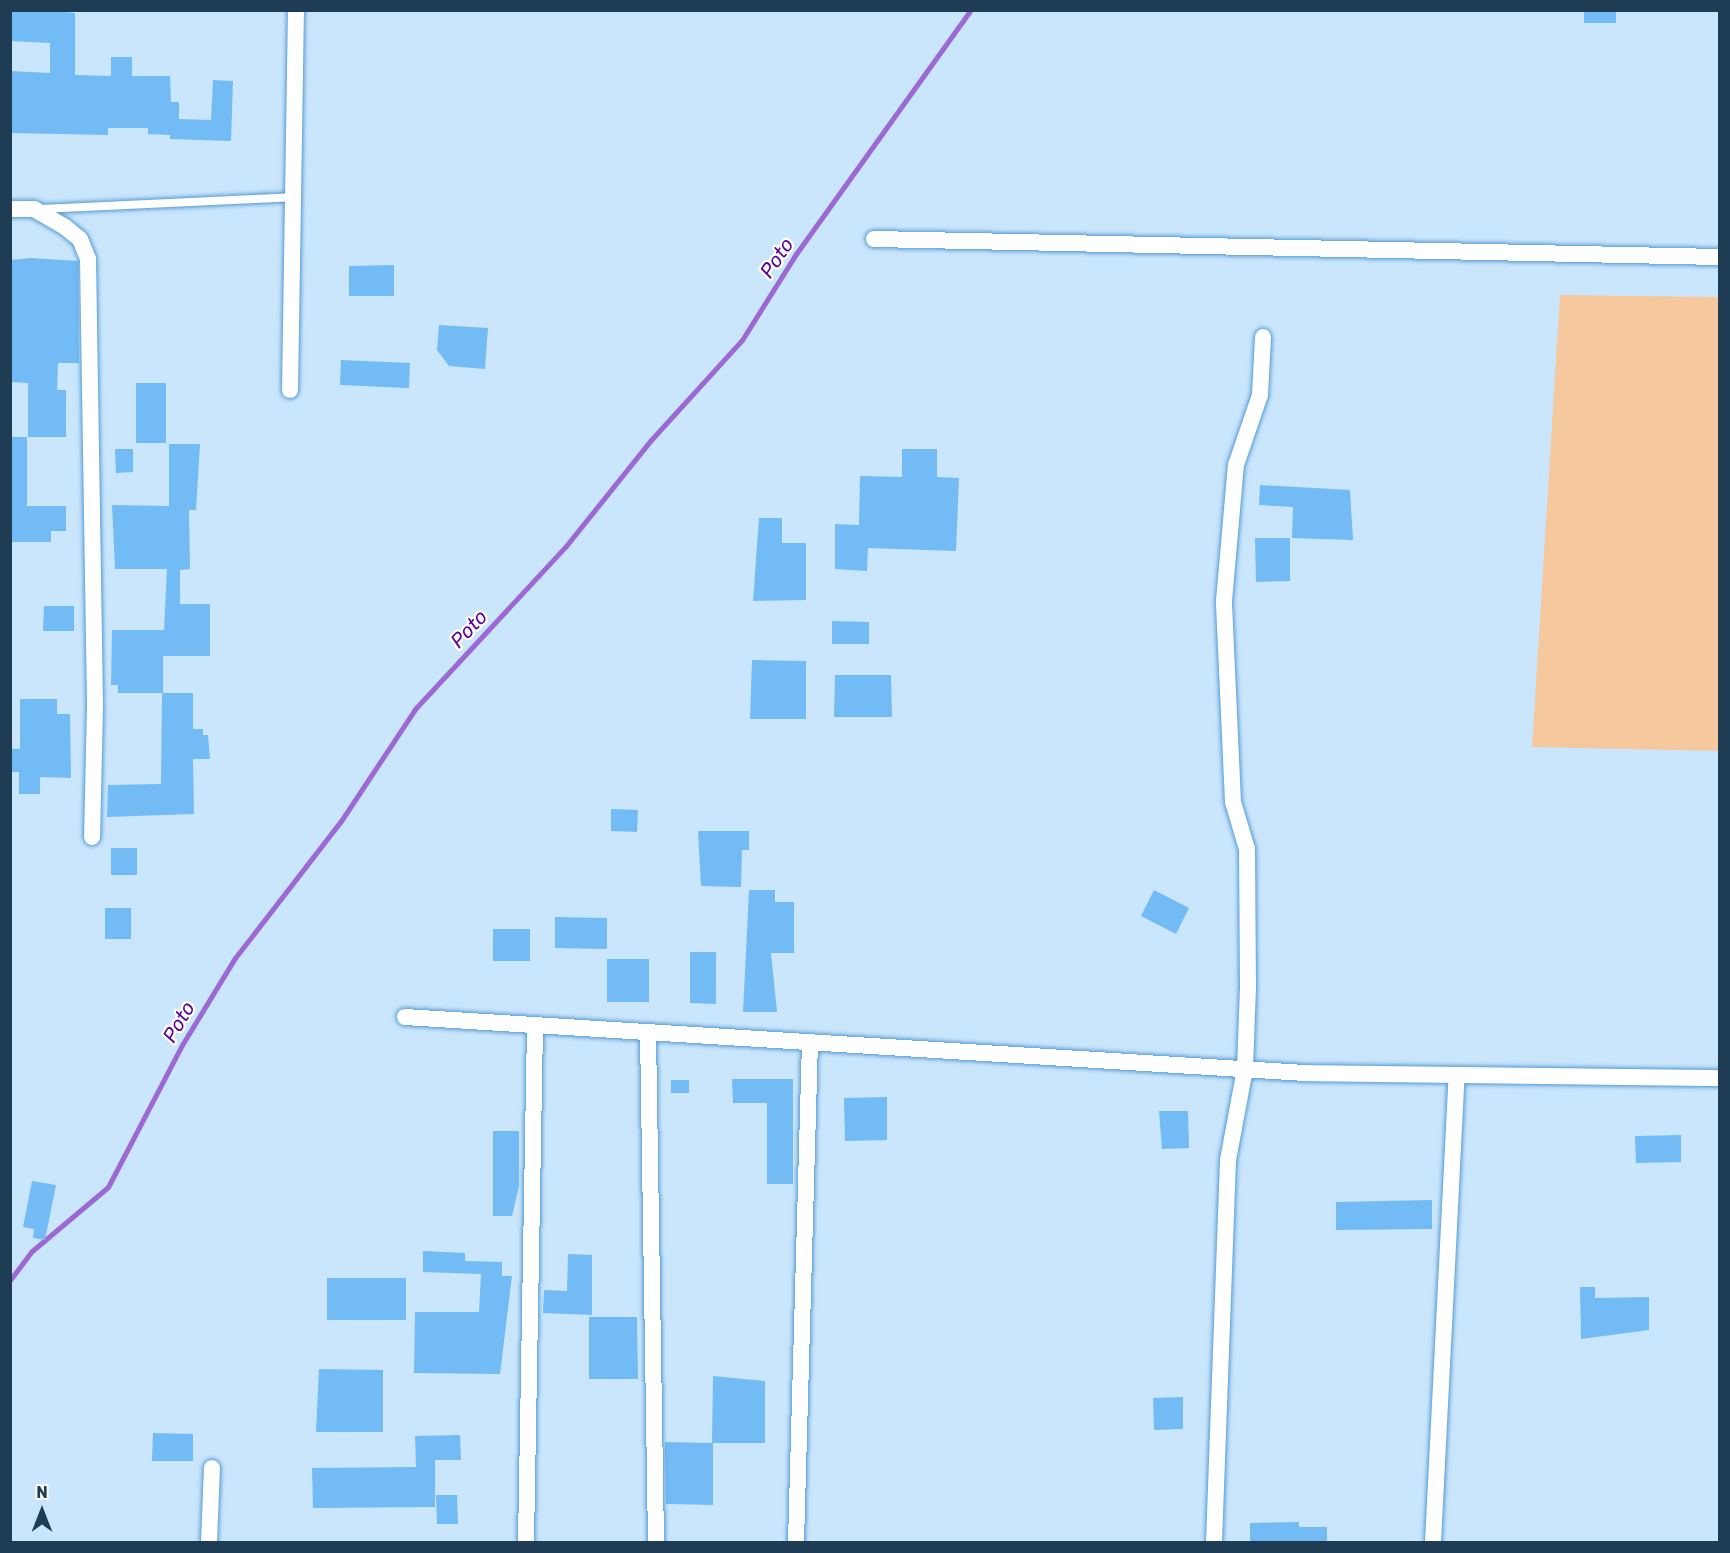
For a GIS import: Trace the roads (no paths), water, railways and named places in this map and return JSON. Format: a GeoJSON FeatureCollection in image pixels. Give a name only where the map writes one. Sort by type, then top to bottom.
{"type":"FeatureCollection","features":[{"type":"Feature","properties":{"kind":"street"},"geometry":{"type":"LineString","coordinates":[[290,390],[296,10]]}},
{"type":"Feature","properties":{"kind":"street"},"geometry":{"type":"LineString","coordinates":[[10,209],[34,209],[80,239],[91,284],[92,837]]}},
{"type":"Feature","properties":{"kind":"street"},"geometry":{"type":"LineString","coordinates":[[874,239],[1719,257]]}},
{"type":"Feature","properties":{"kind":"street"},"geometry":{"type":"LineString","coordinates":[[1214,1542],[1228,1160],[1245,1069],[1246,849],[1233,802],[1224,601],[1236,465],[1260,395],[1263,337]]}},
{"type":"Feature","properties":{"kind":"street"},"geometry":{"type":"LineString","coordinates":[[405,1017],[1245,1069],[1457,1076],[1719,1078]]}},
{"type":"Feature","properties":{"kind":"street"},"geometry":{"type":"LineString","coordinates":[[526,1542],[535,1025]]}},
{"type":"Feature","properties":{"kind":"street"},"geometry":{"type":"LineString","coordinates":[[648,1032],[656,1542]]}},
{"type":"Feature","properties":{"kind":"street"},"geometry":{"type":"LineString","coordinates":[[796,1542],[810,1042]]}},
{"type":"Feature","properties":{"kind":"street"},"geometry":{"type":"LineString","coordinates":[[1433,1542],[1457,1076]]}},
{"type":"Feature","properties":{"kind":"street"},"geometry":{"type":"LineString","coordinates":[[208,1542],[212,1468]]}},
{"type":"Feature","properties":{"kind":"lane"},"geometry":{"type":"LineString","coordinates":[[34,209],[292,197]]}},
{"type":"Feature","properties":{"kind":"waterway","name":"Poto"},"geometry":{"type":"LineString","coordinates":[[10,1280],[32,1251],[108,1187],[182,1045],[235,958],[341,821],[415,709],[566,546],[651,440],[742,340],[796,254],[971,10]]}}]}
